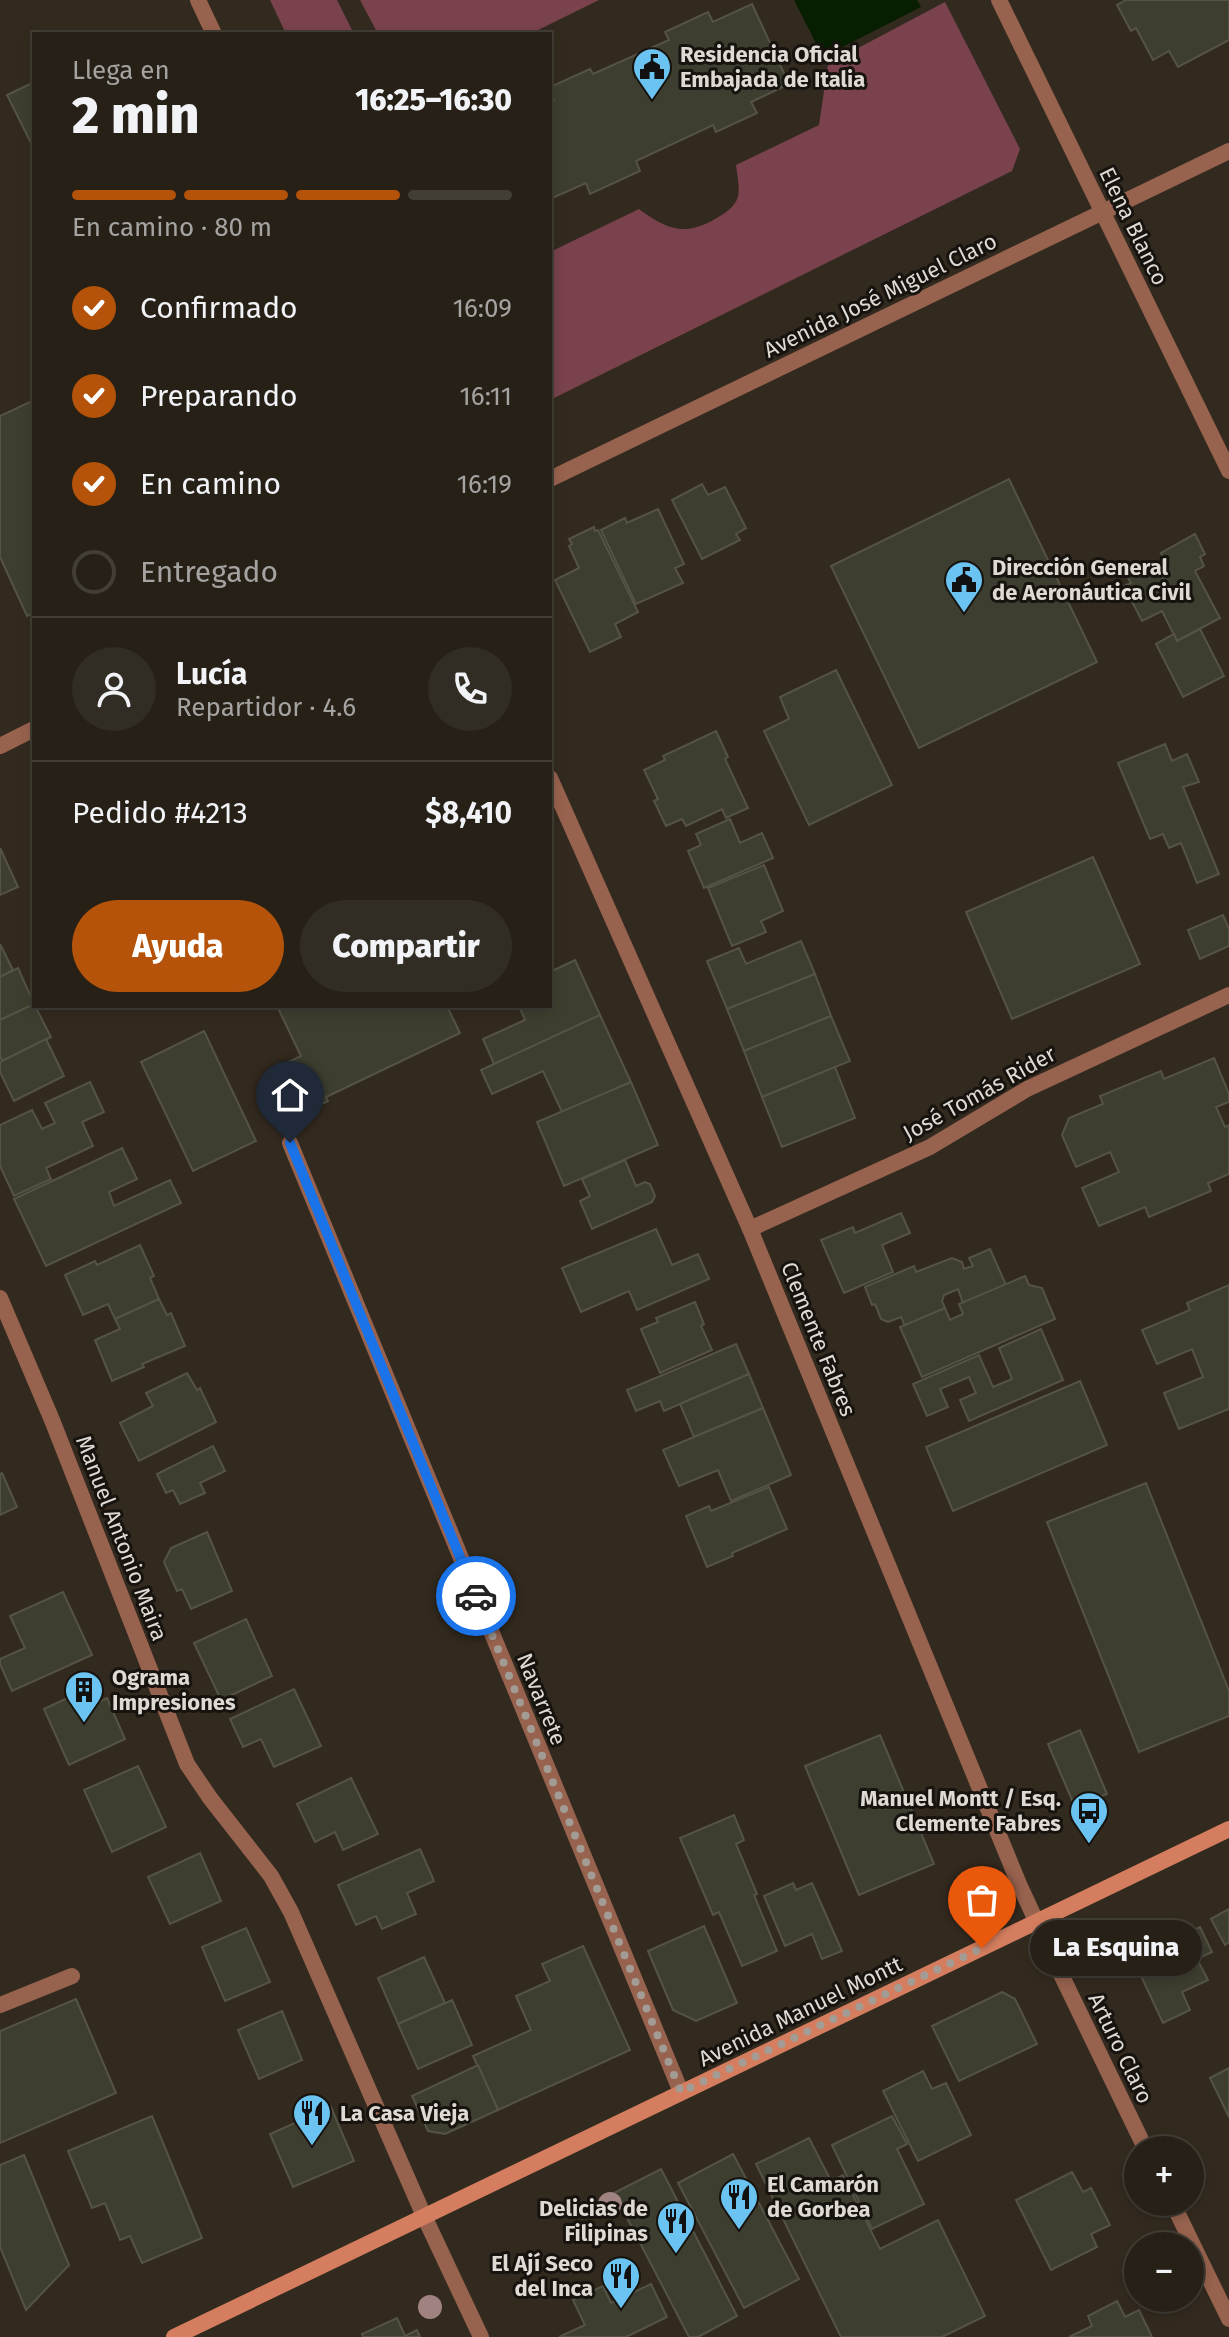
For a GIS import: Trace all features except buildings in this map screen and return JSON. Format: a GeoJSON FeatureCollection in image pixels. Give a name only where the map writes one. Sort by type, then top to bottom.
{"type":"FeatureCollection","features":[{"type":"Feature","properties":{"kind":"main road","name":"Avenida Manuel Montt"},"geometry":{"type":"LineString","coordinates":[[174,2337],[1229,1829]]}},
{"type":"Feature","properties":{"kind":"street"},"geometry":{"type":"LineString","coordinates":[[198,0],[213,32]]}},
{"type":"Feature","properties":{"kind":"street","name":"Elena Blanco"},"geometry":{"type":"LineString","coordinates":[[999,0],[1229,471]]}},
{"type":"Feature","properties":{"kind":"street","name":"Avenida José Miguel Claro"},"geometry":{"type":"LineString","coordinates":[[552,478],[1229,151]]}},
{"type":"Feature","properties":{"kind":"street"},"geometry":{"type":"LineString","coordinates":[[0,746],[32,730]]}},
{"type":"Feature","properties":{"kind":"street","name":"Clemente Fabres"},"geometry":{"type":"LineString","coordinates":[[552,783],[750,1229],[1037,1922]]}},
{"type":"Feature","properties":{"kind":"street","name":"José Tomás Rider"},"geometry":{"type":"LineString","coordinates":[[750,1229],[930,1147],[1027,1089],[1229,995]]}},
{"type":"Feature","properties":{"kind":"street","name":"Navarrete"},"geometry":{"type":"LineString","coordinates":[[290,1143],[681,2092]]}},
{"type":"Feature","properties":{"kind":"street","name":"Manuel Antonio Maira"},"geometry":{"type":"LineString","coordinates":[[0,1298],[52,1420],[187,1764],[271,1876],[291,1912],[424,2216],[481,2337]]}},
{"type":"Feature","properties":{"kind":"street","name":"Arturo Claro"},"geometry":{"type":"LineString","coordinates":[[1037,1922],[1139,2136]]}},
{"type":"Feature","properties":{"kind":"street"},"geometry":{"type":"LineString","coordinates":[[0,2005],[72,1976]]}},
{"type":"Feature","properties":{"kind":"street"},"geometry":{"type":"LineString","coordinates":[[1179,2216],[1229,2319]]}},
{"type":"Feature","properties":{"kind":"shaded area"},"geometry":{"type":"Polygon","coordinates":[[[270,0],[337,0],[353,32],[285,32],[270,0]]]}},
{"type":"Feature","properties":{"kind":"shaded area"},"geometry":{"type":"Polygon","coordinates":[[[360,0],[599,0],[534,32],[377,32],[360,0]]]}},
{"type":"Feature","properties":{"kind":"shaded area"},"geometry":{"type":"Polygon","coordinates":[[[794,0],[917,0],[921,7],[823,57],[794,0]]]}},
{"type":"Feature","properties":{"kind":"shaded area"},"geometry":{"type":"Polygon","coordinates":[[[945,2],[1020,149],[1012,171],[552,399],[552,251],[639,209],[667,226],[684,229],[704,225],[722,215],[738,197],[736,165],[819,125],[828,64],[945,2]]]}},
{"type":"Feature","properties":{"kind":"way so far"},"geometry":{"type":"LineString","coordinates":[[476,1596],[681,2092],[982,1948]]}},
{"type":"Feature","properties":{"kind":"place","name":"Residencia Oficial Embajada de Italia"},"geometry":{"type":"Point","coordinates":[652,101]}},
{"type":"Feature","properties":{"kind":"place","name":"Dirección General de Aeronáutica Civil"},"geometry":{"type":"Point","coordinates":[964,614]}},
{"type":"Feature","properties":{"kind":"place","name":"Ograma Impresiones"},"geometry":{"type":"Point","coordinates":[84,1724]}},
{"type":"Feature","properties":{"kind":"place","name":"Manuel Montt / Esq. Clemente Fabres"},"geometry":{"type":"Point","coordinates":[1089,1845]}},
{"type":"Feature","properties":{"kind":"place","name":"La Esquina"},"geometry":{"type":"Point","coordinates":[982,1948]}},
{"type":"Feature","properties":{"kind":"place","name":"La Casa Vieja"},"geometry":{"type":"Point","coordinates":[312,2147]}},
{"type":"Feature","properties":{"kind":"place","name":"El Camarón de Gorbea"},"geometry":{"type":"Point","coordinates":[739,2231]}},
{"type":"Feature","properties":{"kind":"place","name":"Delicias de Filipinas"},"geometry":{"type":"Point","coordinates":[676,2255]}},
{"type":"Feature","properties":{"kind":"place","name":"El Ají Seco del Inca"},"geometry":{"type":"Point","coordinates":[621,2310]}},
{"type":"Feature","properties":{"kind":"route"},"geometry":{"type":"LineString","coordinates":[[290,1143],[476,1596]]}}]}
